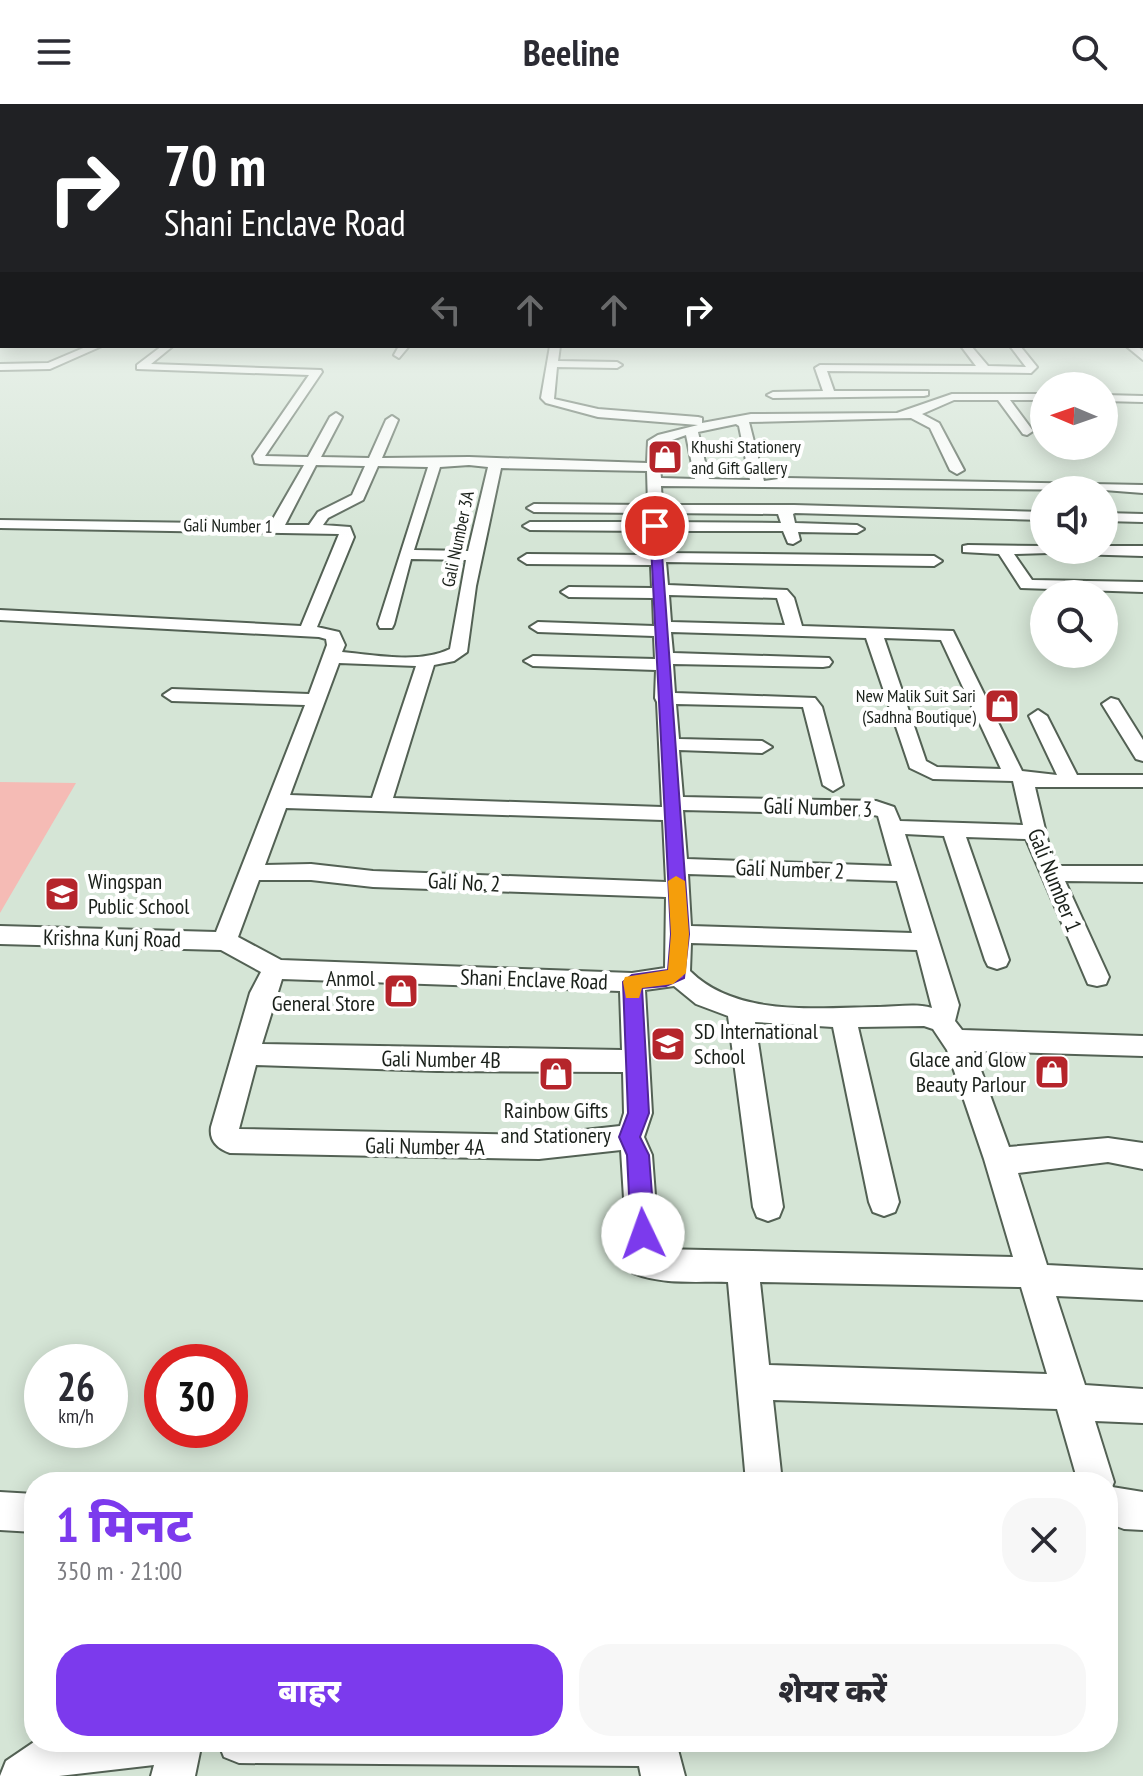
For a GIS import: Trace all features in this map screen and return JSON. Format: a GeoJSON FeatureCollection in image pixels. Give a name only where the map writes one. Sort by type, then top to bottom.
{"type":"FeatureCollection","features":[{"type":"Feature","properties":{"kind":"street"},"geometry":{"type":"LineString","coordinates":[[309,383],[258,458],[495,464],[758,485],[786,482],[1143,489]]}},
{"type":"Feature","properties":{"kind":"street"},"geometry":{"type":"LineString","coordinates":[[550,383],[547,398],[554,403],[609,414],[717,423]]}},
{"type":"Feature","properties":{"kind":"street"},"geometry":{"type":"LineString","coordinates":[[826,383],[830,395]]}},
{"type":"Feature","properties":{"kind":"street"},"geometry":{"type":"LineString","coordinates":[[913,383],[917,390],[945,399],[1030,397]]}},
{"type":"Feature","properties":{"kind":"street"},"geometry":{"type":"LineString","coordinates":[[773,395],[924,393]]}},
{"type":"Feature","properties":{"kind":"street"},"geometry":{"type":"LineString","coordinates":[[1001,396],[1027,431]]}},
{"type":"Feature","properties":{"kind":"street"},"geometry":{"type":"LineString","coordinates":[[1118,398],[1143,399]]}},
{"type":"Feature","properties":{"kind":"street"},"geometry":{"type":"LineString","coordinates":[[945,399],[913,414],[886,418],[737,419],[662,438],[652,444],[664,698],[680,934],[677,973],[707,999],[740,1010],[843,1016],[925,1016],[949,1031],[1143,1046]]}},
{"type":"Feature","properties":{"kind":"street"},"geometry":{"type":"LineString","coordinates":[[913,414],[935,426],[957,470]]}},
{"type":"Feature","properties":{"kind":"street"},"geometry":{"type":"LineString","coordinates":[[276,527],[336,417]]}},
{"type":"Feature","properties":{"kind":"street"},"geometry":{"type":"LineString","coordinates":[[737,419],[745,425],[758,485]]}},
{"type":"Feature","properties":{"kind":"street"},"geometry":{"type":"LineString","coordinates":[[314,528],[323,515],[358,497],[392,420]]}},
{"type":"Feature","properties":{"kind":"street"},"geometry":{"type":"LineString","coordinates":[[691,430],[703,483]]}},
{"type":"Feature","properties":{"kind":"street"},"geometry":{"type":"LineString","coordinates":[[386,624],[431,471],[437,463]]}},
{"type":"Feature","properties":{"kind":"street","name":"Gali Number 3A"},"geometry":{"type":"LineString","coordinates":[[332,657],[427,659],[451,657],[458,652],[474,556],[495,464]]}},
{"type":"Feature","properties":{"kind":"street"},"geometry":{"type":"LineString","coordinates":[[534,508],[654,507],[1030,516]]}},
{"type":"Feature","properties":{"kind":"street"},"geometry":{"type":"LineString","coordinates":[[786,510],[797,559]]}},
{"type":"Feature","properties":{"kind":"street"},"geometry":{"type":"LineString","coordinates":[[1118,517],[1143,518]]}},
{"type":"Feature","properties":{"kind":"street","name":"Gali Number 1"},"geometry":{"type":"LineString","coordinates":[[0,524],[340,528],[348,534],[307,631]]}},
{"type":"Feature","properties":{"kind":"street"},"geometry":{"type":"LineString","coordinates":[[530,526],[857,529]]}},
{"type":"Feature","properties":{"kind":"street"},"geometry":{"type":"LineString","coordinates":[[968,549],[1030,550]]}},
{"type":"Feature","properties":{"kind":"street"},"geometry":{"type":"LineString","coordinates":[[1004,550],[1027,585],[1143,587]]}},
{"type":"Feature","properties":{"kind":"street"},"geometry":{"type":"LineString","coordinates":[[1118,551],[1143,551]]}},
{"type":"Feature","properties":{"kind":"street"},"geometry":{"type":"LineString","coordinates":[[405,554],[474,556]]}},
{"type":"Feature","properties":{"kind":"street"},"geometry":{"type":"LineString","coordinates":[[527,559],[934,561]]}},
{"type":"Feature","properties":{"kind":"street"},"geometry":{"type":"LineString","coordinates":[[569,592],[781,593],[786,598],[795,630]]}},
{"type":"Feature","properties":{"kind":"street"},"geometry":{"type":"LineString","coordinates":[[0,615],[307,631],[333,636],[336,645],[332,657],[225,941]]}},
{"type":"Feature","properties":{"kind":"street"},"geometry":{"type":"LineString","coordinates":[[538,627],[873,632],[917,764],[933,773],[1143,781]]}},
{"type":"Feature","properties":{"kind":"street","name":"Gali Number 1"},"geometry":{"type":"LineString","coordinates":[[873,632],[949,637],[1018,777],[1049,873],[1097,977]]}},
{"type":"Feature","properties":{"kind":"street"},"geometry":{"type":"LineString","coordinates":[[381,803],[427,659]]}},
{"type":"Feature","properties":{"kind":"street"},"geometry":{"type":"LineString","coordinates":[[533,661],[823,662]]}},
{"type":"Feature","properties":{"kind":"street"},"geometry":{"type":"LineString","coordinates":[[172,695],[316,700]]}},
{"type":"Feature","properties":{"kind":"street"},"geometry":{"type":"LineString","coordinates":[[664,698],[808,702],[813,707],[833,785]]}},
{"type":"Feature","properties":{"kind":"street"},"geometry":{"type":"LineString","coordinates":[[1111,704],[1143,755]]}},
{"type":"Feature","properties":{"kind":"street"},"geometry":{"type":"LineString","coordinates":[[1038,716],[1070,780]]}},
{"type":"Feature","properties":{"kind":"street"},"geometry":{"type":"LineString","coordinates":[[667,744],[762,747]]}},
{"type":"Feature","properties":{"kind":"street","name":"Gali Number 3"},"geometry":{"type":"LineString","coordinates":[[278,801],[880,809],[887,812],[946,1005],[949,1031],[999,1159],[1093,1472]]}},
{"type":"Feature","properties":{"kind":"street"},"geometry":{"type":"LineString","coordinates":[[892,827],[1034,832]]}},
{"type":"Feature","properties":{"kind":"street"},"geometry":{"type":"LineString","coordinates":[[953,830],[997,960]]}},
{"type":"Feature","properties":{"kind":"street","name":"Gali No. 2"},"geometry":{"type":"LineString","coordinates":[[252,873],[311,872],[373,879],[676,878]]}},
{"type":"Feature","properties":{"kind":"street"},"geometry":{"type":"LineString","coordinates":[[1049,873],[1143,874]]}},
{"type":"Feature","properties":{"kind":"street","name":"Gali Number 2"},"geometry":{"type":"LineString","coordinates":[[676,878],[906,874]]}},
{"type":"Feature","properties":{"kind":"street"},"geometry":{"type":"LineString","coordinates":[[680,934],[925,942]]}},
{"type":"Feature","properties":{"kind":"street","name":"Krishna Kunj Road"},"geometry":{"type":"LineString","coordinates":[[0,935],[225,941]]}},
{"type":"Feature","properties":{"kind":"street","name":"Shani Enclave Road"},"geometry":{"type":"LineString","coordinates":[[225,941],[275,968],[632,982],[666,979],[677,973]]}},
{"type":"Feature","properties":{"kind":"street"},"geometry":{"type":"LineString","coordinates":[[245,1054],[263,993],[275,968]]}},
{"type":"Feature","properties":{"kind":"street"},"geometry":{"type":"LineString","coordinates":[[632,982],[638,1113],[630,1137],[638,1155],[644,1263],[1033,1276],[1143,1285]]}},
{"type":"Feature","properties":{"kind":"street"},"geometry":{"type":"LineString","coordinates":[[740,1010],[768,1207]]}},
{"type":"Feature","properties":{"kind":"street"},"geometry":{"type":"LineString","coordinates":[[843,1016],[884,1202]]}},
{"type":"Feature","properties":{"kind":"street","name":"Gali Number 4B"},"geometry":{"type":"LineString","coordinates":[[245,1054],[437,1060],[636,1061]]}},
{"type":"Feature","properties":{"kind":"street","name":"Gali Number 4A"},"geometry":{"type":"LineString","coordinates":[[245,1054],[224,1134],[235,1142],[565,1147],[630,1137]]}},
{"type":"Feature","properties":{"kind":"street"},"geometry":{"type":"LineString","coordinates":[[999,1159],[1025,1162],[1115,1151],[1143,1156]]}},
{"type":"Feature","properties":{"kind":"street"},"geometry":{"type":"LineString","coordinates":[[742,1267],[763,1472]]}},
{"type":"Feature","properties":{"kind":"street"},"geometry":{"type":"LineString","coordinates":[[756,1382],[1072,1397],[1143,1406]]}},
{"type":"Feature","properties":{"kind":"street"},"geometry":{"type":"LineString","coordinates":[[1118,1508],[1143,1511]]}},
{"type":"Feature","properties":{"kind":"street"},"geometry":{"type":"LineString","coordinates":[[0,1511],[24,1512]]}},
{"type":"Feature","properties":{"kind":"street"},"geometry":{"type":"LineString","coordinates":[[21,1776],[40,1761],[79,1752]]}},
{"type":"Feature","properties":{"kind":"street"},"geometry":{"type":"LineString","coordinates":[[173,1776],[179,1752]]}},
{"type":"Feature","properties":{"kind":"street"},"geometry":{"type":"LineString","coordinates":[[599,1752],[658,1754]]}},
{"type":"Feature","properties":{"kind":"shaded area"},"geometry":{"type":"Polygon","coordinates":[[[0,782],[76,783],[0,913],[0,782]]]}},
{"type":"Feature","properties":{"kind":"slow traffic"},"geometry":{"type":"LineString","coordinates":[[633,993],[632,982],[666,979],[677,973],[680,934],[676,881]]}},
{"type":"Feature","properties":{"kind":"place","name":"Khushi Stationery and Gift Gallery"},"geometry":{"type":"Point","coordinates":[665,457]}},
{"type":"Feature","properties":{"kind":"place","name":"New Malik Suit Sari (Sadhna Boutique)"},"geometry":{"type":"Point","coordinates":[1002,706]}},
{"type":"Feature","properties":{"kind":"place","name":"Wingspan Public School"},"geometry":{"type":"Point","coordinates":[62,894]}},
{"type":"Feature","properties":{"kind":"place","name":"Anmol General Store"},"geometry":{"type":"Point","coordinates":[401,991]}},
{"type":"Feature","properties":{"kind":"place","name":"SD International School"},"geometry":{"type":"Point","coordinates":[668,1044]}},
{"type":"Feature","properties":{"kind":"place","name":"Glace and Glow Beauty Parlour"},"geometry":{"type":"Point","coordinates":[1052,1072]}},
{"type":"Feature","properties":{"kind":"place","name":"Rainbow Gifts and Stationery"},"geometry":{"type":"Point","coordinates":[556,1074]}},
{"type":"Feature","properties":{"kind":"route"},"geometry":{"type":"LineString","coordinates":[[643,1234],[638,1155],[630,1137],[632,1122],[638,1113],[632,982],[666,979],[677,973],[680,934],[655,526]]}}]}
